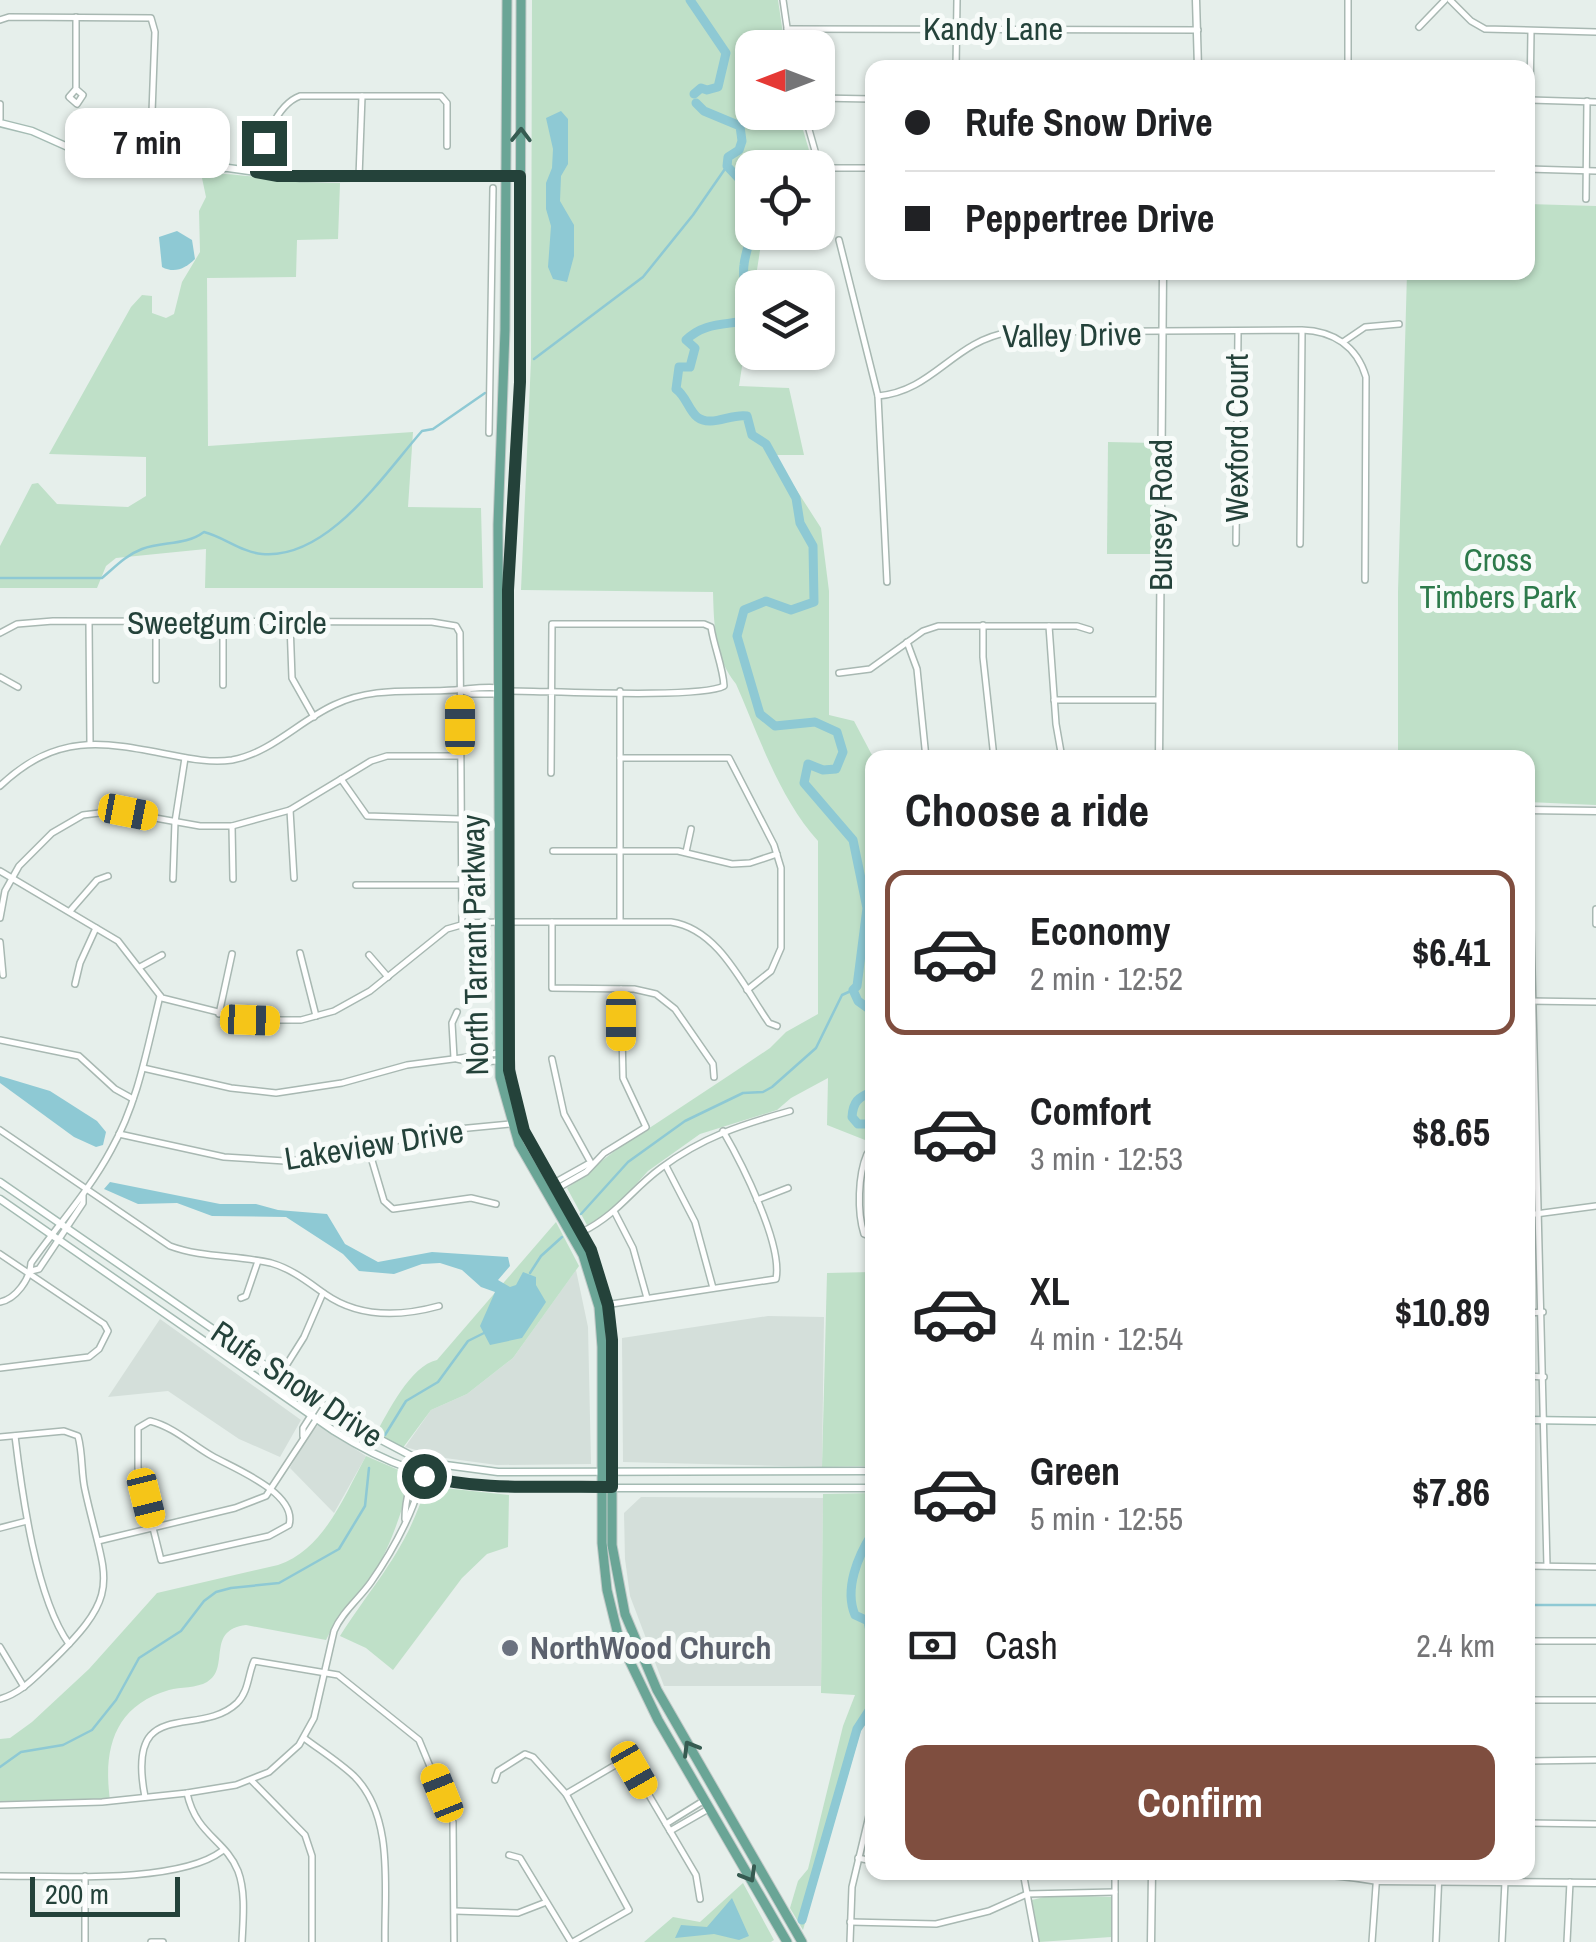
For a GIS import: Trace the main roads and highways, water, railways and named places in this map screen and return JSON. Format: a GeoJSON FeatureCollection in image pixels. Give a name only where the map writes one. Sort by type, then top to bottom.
{"type":"FeatureCollection","features":[{"type":"Feature","properties":{"kind":"main road","name":"North Tarrant Parkway"},"geometry":{"type":"LineString","coordinates":[[507,0],[506,258],[498,518],[503,1057],[511,1124],[550,1189],[582,1232],[603,1306],[608,1392],[606,1590],[620,1639],[640,1684],[788,1942]]}},
{"type":"Feature","properties":{"kind":"main road","name":"North Tarrant Parkway"},"geometry":{"type":"LineString","coordinates":[[501,691],[520,382],[522,0]]}},
{"type":"Feature","properties":{"kind":"main road"},"geometry":{"type":"LineString","coordinates":[[1196,0],[1198,60]]}},
{"type":"Feature","properties":{"kind":"main road"},"geometry":{"type":"LineString","coordinates":[[506,53],[522,53]]}},
{"type":"Feature","properties":{"kind":"main road"},"geometry":{"type":"LineString","coordinates":[[0,121],[100,160],[154,166],[228,168],[300,178],[520,176]]}},
{"type":"Feature","properties":{"kind":"main road","name":"Bursey Road"},"geometry":{"type":"LineString","coordinates":[[1159,750],[1163,280]]}},
{"type":"Feature","properties":{"kind":"main road"},"geometry":{"type":"LineString","coordinates":[[1535,810],[1596,811]]}},
{"type":"Feature","properties":{"kind":"main road","name":"North Tarrant Parkway"},"geometry":{"type":"LineString","coordinates":[[503,1057],[519,1118],[603,1306]]}},
{"type":"Feature","properties":{"kind":"main road","name":"Rufe Snow Drive"},"geometry":{"type":"LineString","coordinates":[[0,1182],[363,1432],[424,1462],[498,1472],[865,1471]]}},
{"type":"Feature","properties":{"kind":"main road","name":"Rufe Snow Drive"},"geometry":{"type":"LineString","coordinates":[[0,1199],[367,1452],[419,1474],[498,1488],[865,1488]]}},
{"type":"Feature","properties":{"kind":"main road"},"geometry":{"type":"LineString","coordinates":[[199,1336],[207,1325]]}},
{"type":"Feature","properties":{"kind":"main road"},"geometry":{"type":"LineString","coordinates":[[1535,1420],[1596,1421]]}},
{"type":"Feature","properties":{"kind":"main road"},"geometry":{"type":"LineString","coordinates":[[723,1487],[724,1472]]}},
{"type":"Feature","properties":{"kind":"main road"},"geometry":{"type":"LineString","coordinates":[[810,1472],[810,1488]]}},
{"type":"Feature","properties":{"kind":"main road","name":"North Tarrant Parkway"},"geometry":{"type":"LineString","coordinates":[[607,1487],[618,1586],[631,1632],[652,1678],[802,1942]]}},
{"type":"Feature","properties":{"kind":"main road"},"geometry":{"type":"LineString","coordinates":[[640,1684],[652,1678]]}},
{"type":"Feature","properties":{"kind":"main road"},"geometry":{"type":"LineString","coordinates":[[1152,1880],[1152,1942]]}},
{"type":"Feature","properties":{"kind":"main road"},"geometry":{"type":"LineString","coordinates":[[1479,1880],[1596,1882]]}},
{"type":"Feature","properties":{"kind":"water"},"geometry":{"type":"Polygon","coordinates":[[[561,111],[568,119],[568,164],[561,176],[560,201],[574,225],[574,256],[567,282],[553,279],[548,267],[551,226],[546,209],[546,183],[553,149],[546,118],[561,111]]]}},
{"type":"Feature","properties":{"kind":"water"},"geometry":{"type":"Polygon","coordinates":[[[177,231],[192,240],[195,259],[171,270],[162,267],[159,237],[177,231]]]}},
{"type":"Feature","properties":{"kind":"water"},"geometry":{"type":"Polygon","coordinates":[[[0,1076],[50,1091],[97,1121],[106,1132],[103,1145],[96,1147],[74,1137],[0,1083],[0,1076]]]}},
{"type":"Feature","properties":{"kind":"water"},"geometry":{"type":"Polygon","coordinates":[[[110,1182],[220,1204],[256,1204],[327,1214],[345,1244],[378,1262],[432,1252],[508,1257],[510,1266],[498,1280],[510,1287],[516,1285],[523,1272],[536,1277],[546,1302],[522,1338],[490,1345],[480,1326],[495,1292],[481,1287],[462,1270],[440,1263],[422,1264],[394,1274],[359,1271],[343,1254],[286,1217],[212,1216],[177,1203],[138,1204],[104,1189],[110,1182]]]}},
{"type":"Feature","properties":{"kind":"water"},"geometry":{"type":"Polygon","coordinates":[[[732,1898],[749,1936],[739,1940],[714,1934],[675,1938],[681,1925],[707,1927],[732,1898]]]}},
{"type":"Feature","properties":{"kind":"waterway"},"geometry":{"type":"LineString","coordinates":[[690,0],[726,53],[718,87],[701,88],[694,94]]}},
{"type":"Feature","properties":{"kind":"waterway"},"geometry":{"type":"LineString","coordinates":[[696,103],[704,111],[740,126],[739,150]]}},
{"type":"Feature","properties":{"kind":"waterway"},"geometry":{"type":"LineString","coordinates":[[735,153],[728,157],[727,166],[735,174]]}},
{"type":"Feature","properties":{"kind":"waterway"},"geometry":{"type":"LineString","coordinates":[[534,359],[643,277],[727,166]]}},
{"type":"Feature","properties":{"kind":"waterway"},"geometry":{"type":"LineString","coordinates":[[747,250],[743,272],[747,306],[744,321],[706,328],[686,340],[695,348],[690,367],[679,367],[676,389],[703,420],[747,416],[752,435],[766,444],[796,498],[800,523],[813,546],[814,602],[791,610],[766,601],[744,610],[737,636],[760,714],[775,726],[815,722],[837,732],[843,752],[836,769],[823,770],[808,764],[804,783],[853,840],[865,898]]}},
{"type":"Feature","properties":{"kind":"waterway"},"geometry":{"type":"LineString","coordinates":[[0,578],[102,578],[136,552],[204,532],[262,554],[286,552],[310,543],[352,511],[422,431],[433,429],[485,393]]}},
{"type":"Feature","properties":{"kind":"waterway"},"geometry":{"type":"LineString","coordinates":[[865,924],[857,986],[853,990],[865,1006]]}},
{"type":"Feature","properties":{"kind":"waterway"},"geometry":{"type":"LineString","coordinates":[[581,1214],[628,1162],[685,1121],[743,1093],[763,1092],[772,1087],[816,1048],[842,995],[853,990]]}},
{"type":"Feature","properties":{"kind":"waterway"},"geometry":{"type":"LineString","coordinates":[[865,1095],[857,1101],[852,1117],[858,1124],[865,1124]]}},
{"type":"Feature","properties":{"kind":"waterway"},"geometry":{"type":"LineString","coordinates":[[530,1273],[541,1256],[562,1237]]}},
{"type":"Feature","properties":{"kind":"waterway"},"geometry":{"type":"LineString","coordinates":[[385,1435],[406,1401],[438,1382],[468,1341],[484,1333]]}},
{"type":"Feature","properties":{"kind":"waterway"},"geometry":{"type":"LineString","coordinates":[[0,1767],[21,1752],[63,1745],[92,1730],[116,1700],[139,1658],[181,1631],[216,1592],[279,1583],[339,1549],[365,1506],[369,1468]]}},
{"type":"Feature","properties":{"kind":"waterway"},"geometry":{"type":"LineString","coordinates":[[865,1548],[851,1594],[855,1615],[865,1620]]}},
{"type":"Feature","properties":{"kind":"waterway"},"geometry":{"type":"LineString","coordinates":[[1535,1605],[1596,1605]]}},
{"type":"Feature","properties":{"kind":"waterway"},"geometry":{"type":"LineString","coordinates":[[802,1920],[857,1729],[865,1717]]}},
{"type":"Feature","properties":{"kind":"place","name":"NorthWood Church"},"geometry":{"type":"Point","coordinates":[510,1648]}},
{"type":"Feature","properties":{"kind":"park label","name":"Cross Timbers Park"},"geometry":{"type":"Point","coordinates":[1498,578]}}]}
